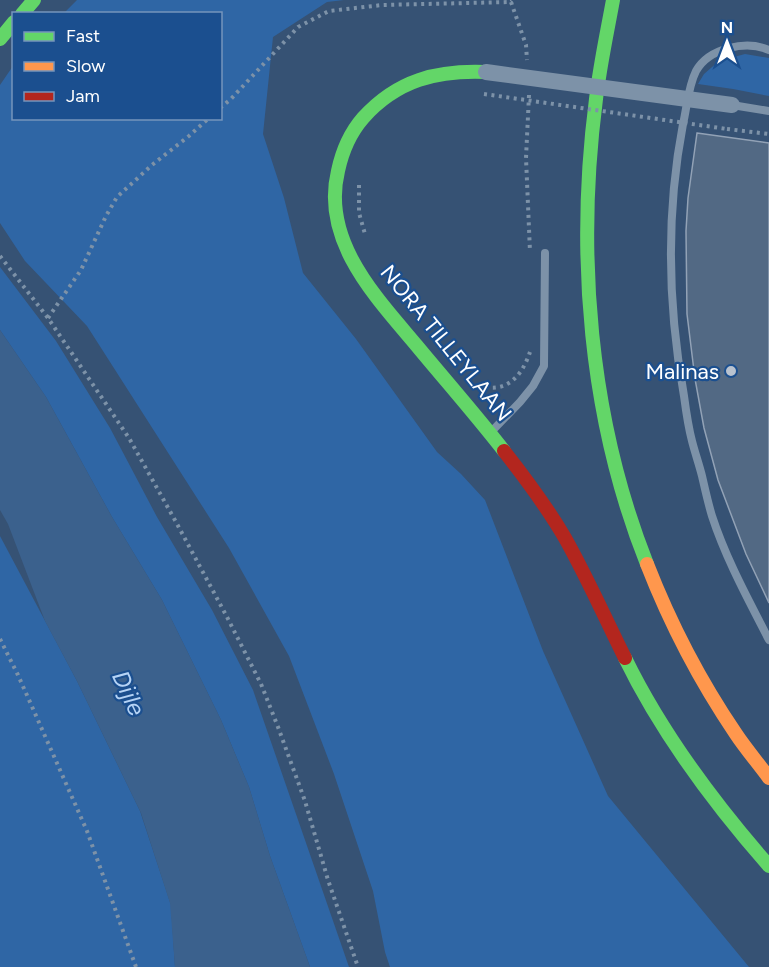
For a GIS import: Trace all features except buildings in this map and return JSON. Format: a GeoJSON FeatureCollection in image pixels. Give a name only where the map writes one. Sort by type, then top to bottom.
{"type":"FeatureCollection","features":[{"type":"Feature","properties":{"kind":"main road"},"geometry":{"type":"LineString","coordinates":[[23,12],[34,0]]}},
{"type":"Feature","properties":{"kind":"main road"},"geometry":{"type":"LineString","coordinates":[[613,0],[605,35],[591,148],[588,231],[591,322],[613,461],[649,571],[679,638],[740,741],[769,778]]}},
{"type":"Feature","properties":{"kind":"main road"},"geometry":{"type":"LineString","coordinates":[[0,39],[12,24]]}},
{"type":"Feature","properties":{"kind":"main road","name":"NORA TILLEYLAAN"},"geometry":{"type":"LineString","coordinates":[[486,72],[459,71],[432,75],[400,87],[380,100],[358,124],[345,147],[337,174],[335,202],[342,238],[353,261],[380,300],[533,489],[560,529],[584,572],[638,684],[677,749],[724,814],[769,866]]}},
{"type":"Feature","properties":{"kind":"street","name":"NORA TILLEYLAAN"},"geometry":{"type":"LineString","coordinates":[[486,72],[732,105]]}},
{"type":"Feature","properties":{"kind":"lane"},"geometry":{"type":"LineString","coordinates":[[769,50],[745,45],[730,48],[712,55],[698,69],[692,81],[678,151],[672,212],[672,305],[682,386],[692,439],[711,515],[738,580],[769,640]]}},
{"type":"Feature","properties":{"kind":"lane","name":"NORA TILLEYLAAN"},"geometry":{"type":"LineString","coordinates":[[732,105],[769,111]]}},
{"type":"Feature","properties":{"kind":"lane"},"geometry":{"type":"LineString","coordinates":[[489,433],[520,402],[533,386],[544,366],[545,253]]}},
{"type":"Feature","properties":{"kind":"path"},"geometry":{"type":"LineString","coordinates":[[222,106],[298,27],[329,11],[382,5],[512,1],[526,45],[528,68]]}},
{"type":"Feature","properties":{"kind":"path"},"geometry":{"type":"LineString","coordinates":[[529,91],[526,158],[531,256]]}},
{"type":"Feature","properties":{"kind":"path"},"geometry":{"type":"LineString","coordinates":[[481,93],[769,134]]}},
{"type":"Feature","properties":{"kind":"path"},"geometry":{"type":"LineString","coordinates":[[48,318],[81,270],[117,197],[207,120]]}},
{"type":"Feature","properties":{"kind":"path"},"geometry":{"type":"LineString","coordinates":[[359,184],[359,213],[367,241]]}},
{"type":"Feature","properties":{"kind":"path"},"geometry":{"type":"LineString","coordinates":[[0,256],[48,318],[129,438],[261,684],[305,801],[328,880],[358,967]]}},
{"type":"Feature","properties":{"kind":"path"},"geometry":{"type":"LineString","coordinates":[[471,380],[484,387],[492,388],[509,384],[525,365],[532,344]]}},
{"type":"Feature","properties":{"kind":"path"},"geometry":{"type":"LineString","coordinates":[[0,639],[87,831],[136,967]]}},
{"type":"Feature","properties":{"kind":"shaded area"},"geometry":{"type":"Polygon","coordinates":[[[77,0],[344,0],[327,2],[273,37],[263,134],[284,198],[303,273],[356,339],[437,452],[485,500],[543,651],[608,796],[749,967],[390,967],[373,891],[334,774],[289,656],[229,548],[87,326],[25,261],[0,223],[0,85],[12,67],[12,120],[222,120],[222,12],[65,12],[77,0]]]}},
{"type":"Feature","properties":{"kind":"shaded area"},"geometry":{"type":"Polygon","coordinates":[[[745,54],[769,58],[769,96],[698,84],[704,74],[719,61],[745,54]]]}},
{"type":"Feature","properties":{"kind":"shaded area"},"geometry":{"type":"Polygon","coordinates":[[[0,267],[56,341],[110,428],[157,517],[212,610],[253,690],[349,967],[310,967],[270,856],[249,787],[221,720],[162,600],[112,517],[46,397],[0,330],[0,267]]]}},
{"type":"Feature","properties":{"kind":"shaded area"},"geometry":{"type":"Polygon","coordinates":[[[0,536],[77,681],[140,811],[171,905],[175,967],[0,967],[0,536]]]}},
{"type":"Feature","properties":{"kind":"water","name":"Dijle"},"geometry":{"type":"Polygon","coordinates":[[[0,330],[46,397],[112,517],[162,600],[221,720],[249,787],[270,856],[310,967],[175,967],[170,903],[141,813],[45,621],[8,524],[0,510],[0,330]]]}},
{"type":"Feature","properties":{"kind":"traffic: fast"},"geometry":{"type":"LineString","coordinates":[[24,12],[34,0]]}},
{"type":"Feature","properties":{"kind":"traffic: fast"},"geometry":{"type":"LineString","coordinates":[[613,0],[598,86],[590,157],[587,216],[588,275],[592,334],[600,393],[627,508],[647,564]]}},
{"type":"Feature","properties":{"kind":"traffic: fast"},"geometry":{"type":"LineString","coordinates":[[0,39],[12,24]]}},
{"type":"Feature","properties":{"kind":"traffic: fast"},"geometry":{"type":"LineString","coordinates":[[486,72],[451,73],[419,80],[390,94],[376,105],[358,124],[347,143],[338,171],[335,197],[337,221],[345,244],[370,288],[504,451]]}},
{"type":"Feature","properties":{"kind":"traffic: fast"},"geometry":{"type":"LineString","coordinates":[[625,658],[655,714],[690,767],[769,866]]}},
{"type":"Feature","properties":{"kind":"traffic: slow"},"geometry":{"type":"LineString","coordinates":[[647,564],[676,630],[698,672],[736,734],[769,778]]}},
{"type":"Feature","properties":{"kind":"traffic: jam"},"geometry":{"type":"LineString","coordinates":[[504,451],[536,493],[565,538],[625,658]]}},
{"type":"Feature","properties":{"kind":"place","name":"Malinas"},"geometry":{"type":"Point","coordinates":[731,371]}}]}
